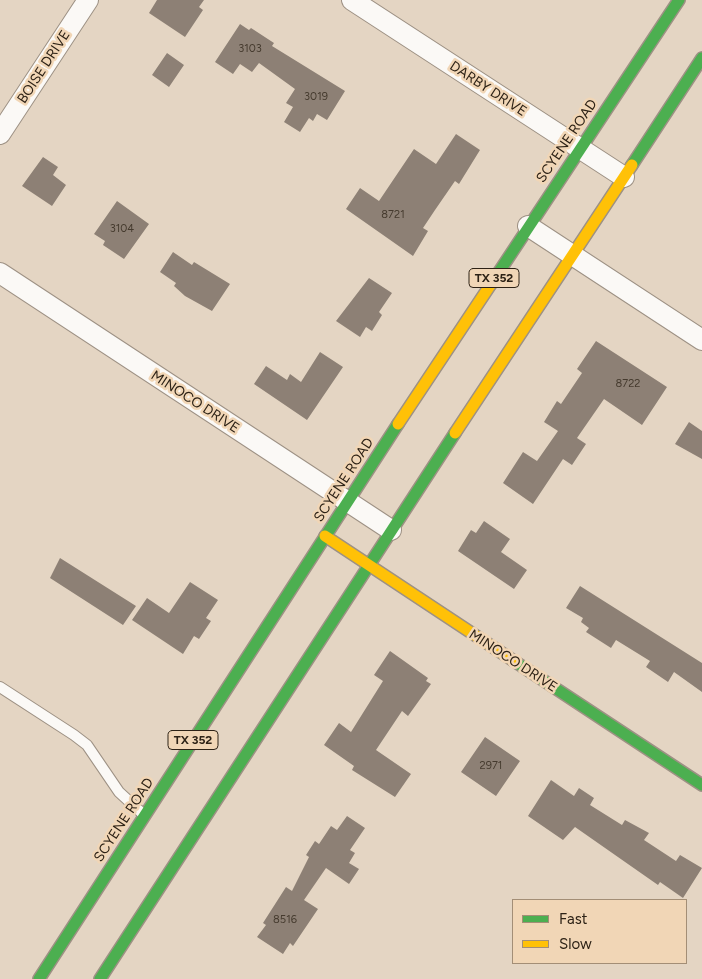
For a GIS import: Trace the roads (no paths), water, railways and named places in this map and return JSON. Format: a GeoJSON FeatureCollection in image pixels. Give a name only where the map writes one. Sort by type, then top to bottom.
{"type":"FeatureCollection","features":[{"type":"Feature","properties":{"kind":"main road","name":"SCYENE ROAD"},"geometry":{"type":"LineString","coordinates":[[39,979],[347,502],[678,0]]}},
{"type":"Feature","properties":{"kind":"main road"},"geometry":{"type":"LineString","coordinates":[[100,979],[391,530],[702,58]]}},
{"type":"Feature","properties":{"kind":"main road","name":"MINOCO DRIVE"},"geometry":{"type":"LineString","coordinates":[[325,536],[702,786]]}},
{"type":"Feature","properties":{"kind":"street","name":"BOISE DRIVE"},"geometry":{"type":"LineString","coordinates":[[0,134],[88,0]]}},
{"type":"Feature","properties":{"kind":"street","name":"DARBY DRIVE"},"geometry":{"type":"LineString","coordinates":[[352,0],[624,178]]}},
{"type":"Feature","properties":{"kind":"street"},"geometry":{"type":"LineString","coordinates":[[528,226],[702,340]]}},
{"type":"Feature","properties":{"kind":"street","name":"MINOCO DRIVE"},"geometry":{"type":"LineString","coordinates":[[0,273],[391,530]]}},
{"type":"Feature","properties":{"kind":"lane"},"geometry":{"type":"LineString","coordinates":[[0,687],[74,734],[87,745],[119,792],[145,816]]}}]}
